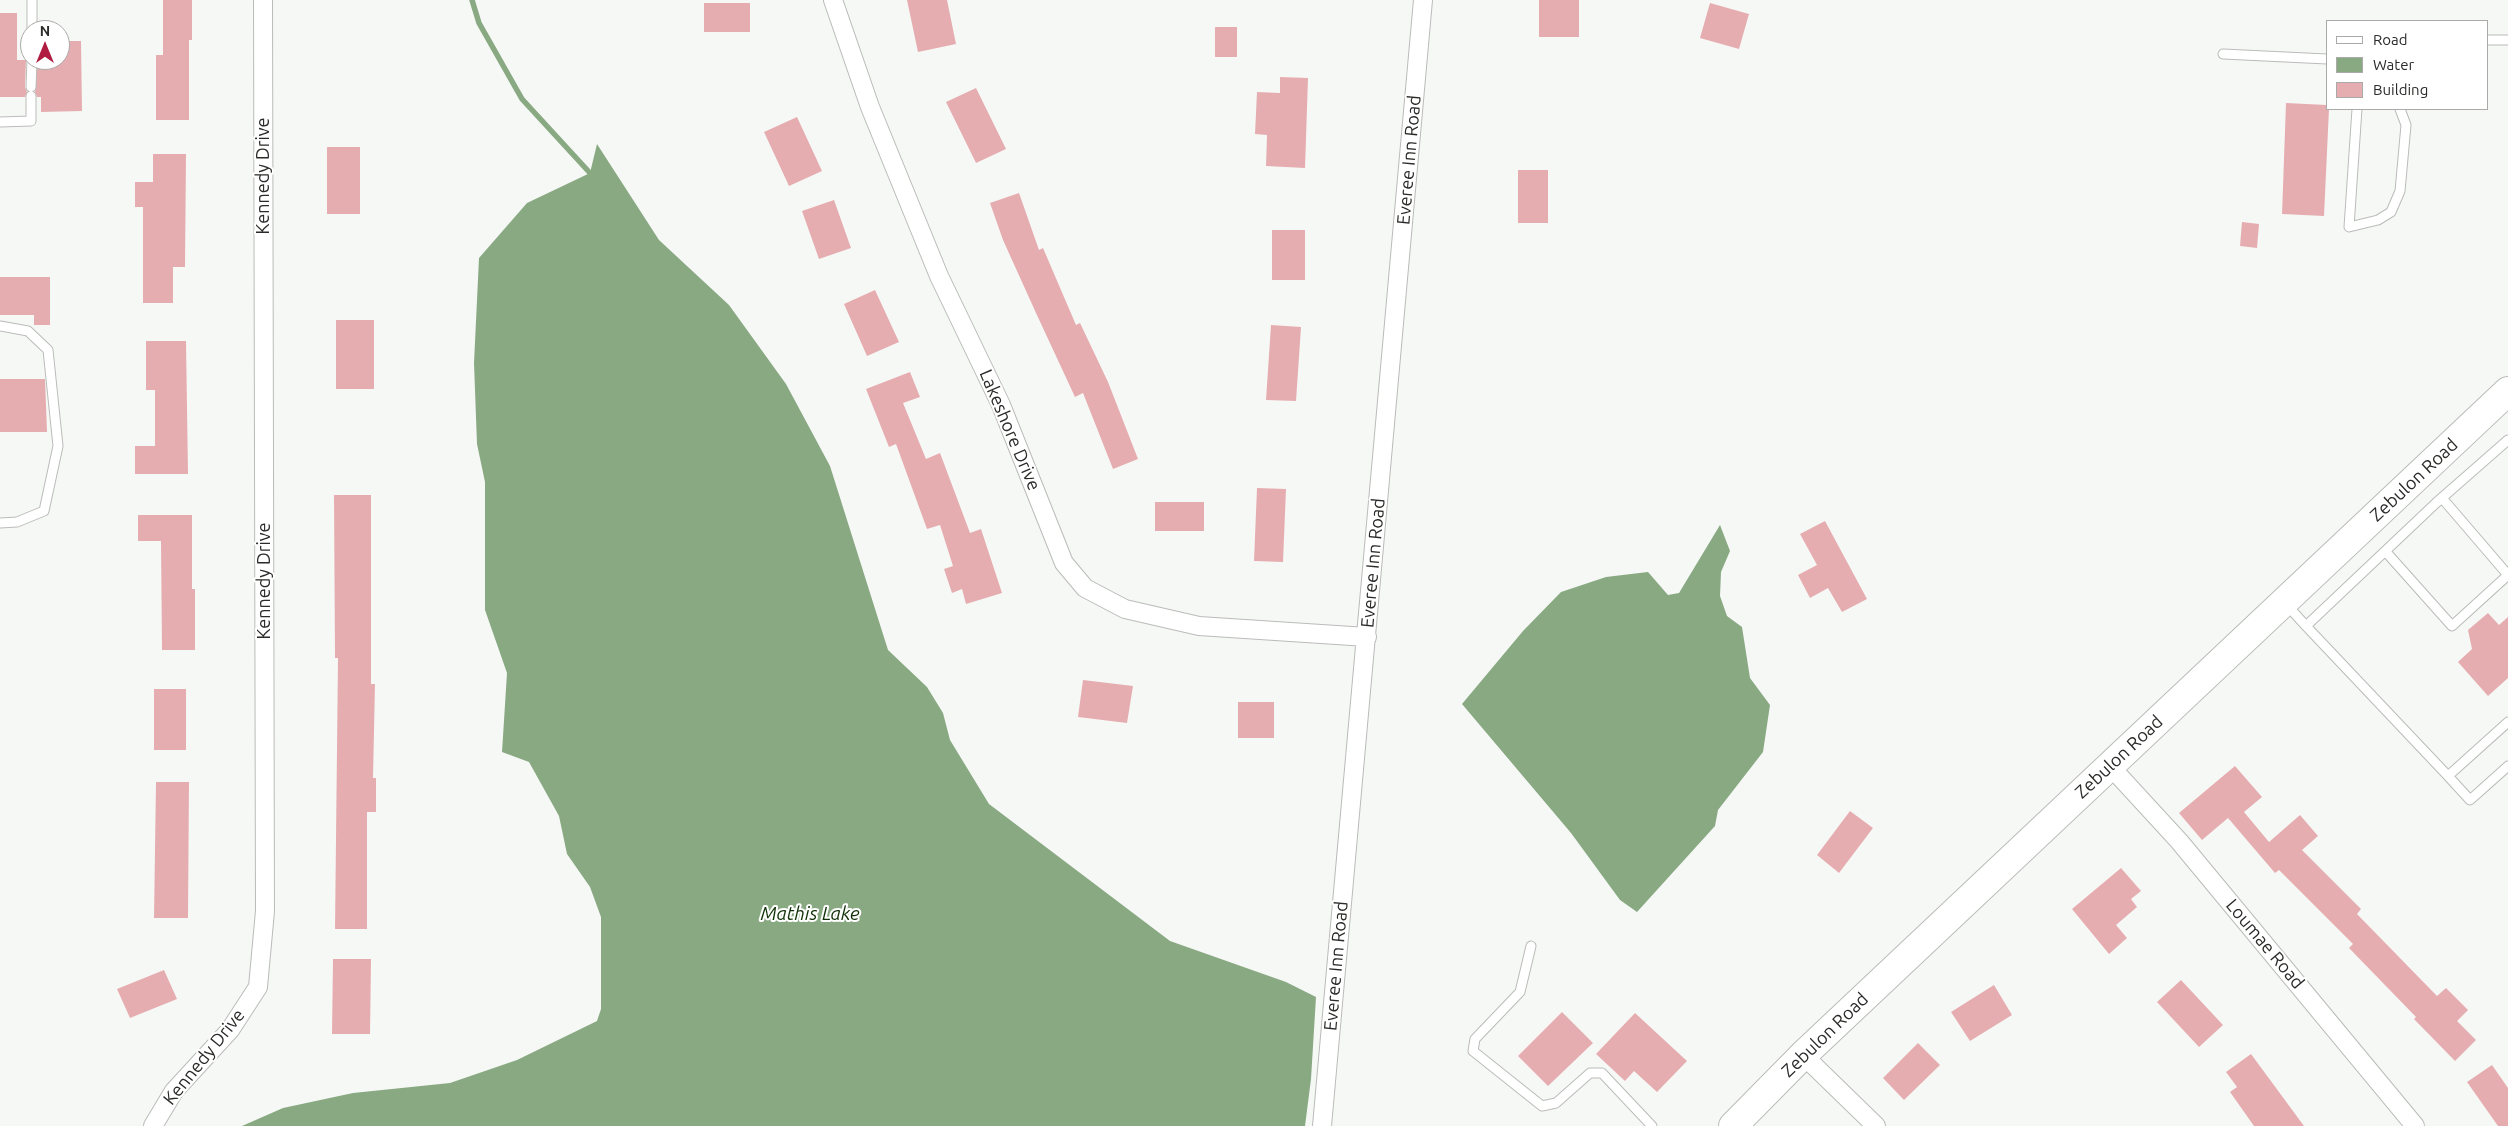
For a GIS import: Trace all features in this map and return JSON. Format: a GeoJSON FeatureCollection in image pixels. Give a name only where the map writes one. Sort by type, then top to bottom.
{"type":"FeatureCollection","features":[{"type":"Feature","properties":{"kind":"main road","name":"Zebulon Road"},"geometry":{"type":"LineString","coordinates":[[1733,1126],[1803,1055],[2508,391]]}},
{"type":"Feature","properties":{"kind":"street","name":"Kennedy Drive"},"geometry":{"type":"LineString","coordinates":[[153,1126],[174,1090],[230,1030],[258,987],[265,911],[263,0]]}},
{"type":"Feature","properties":{"kind":"street","name":"Lakeshore Drive"},"geometry":{"type":"LineString","coordinates":[[833,0],[870,107],[938,276],[1001,405],[1064,563],[1085,588],[1125,609],[1199,626],[1367,637]]}},
{"type":"Feature","properties":{"kind":"street","name":"Everee Inn Road"},"geometry":{"type":"LineString","coordinates":[[1322,1126],[1423,0]]}},
{"type":"Feature","properties":{"kind":"street","name":"Loumae Road"},"geometry":{"type":"LineString","coordinates":[[2110,766],[2179,841],[2415,1126]]}},
{"type":"Feature","properties":{"kind":"street"},"geometry":{"type":"LineString","coordinates":[[1803,1055],[1876,1126]]}},
{"type":"Feature","properties":{"kind":"lane"},"geometry":{"type":"LineString","coordinates":[[32,0],[32,20]]}},
{"type":"Feature","properties":{"kind":"lane"},"geometry":{"type":"LineString","coordinates":[[2488,40],[2508,40]]}},
{"type":"Feature","properties":{"kind":"lane"},"geometry":{"type":"LineString","coordinates":[[2223,54],[2326,59]]}},
{"type":"Feature","properties":{"kind":"lane"},"geometry":{"type":"LineString","coordinates":[[31,87],[32,70]]}},
{"type":"Feature","properties":{"kind":"lane"},"geometry":{"type":"LineString","coordinates":[[0,122],[31,121],[31,96]]}},
{"type":"Feature","properties":{"kind":"lane"},"geometry":{"type":"LineString","coordinates":[[2357,110],[2349,227],[2378,220],[2391,212],[2400,191],[2406,125],[2400,110]]}},
{"type":"Feature","properties":{"kind":"lane"},"geometry":{"type":"LineString","coordinates":[[0,326],[28,331],[48,350],[58,446],[44,511],[17,522],[0,523]]}},
{"type":"Feature","properties":{"kind":"lane"},"geometry":{"type":"LineString","coordinates":[[2306,626],[2442,498],[2508,440]]}},
{"type":"Feature","properties":{"kind":"lane"},"geometry":{"type":"LineString","coordinates":[[2386,552],[2452,626],[2508,575],[2442,498]]}},
{"type":"Feature","properties":{"kind":"lane"},"geometry":{"type":"LineString","coordinates":[[2284,602],[2470,800],[2508,766]]}},
{"type":"Feature","properties":{"kind":"lane"},"geometry":{"type":"LineString","coordinates":[[2448,776],[2508,722]]}},
{"type":"Feature","properties":{"kind":"lane"},"geometry":{"type":"LineString","coordinates":[[1531,946],[1520,992],[1475,1040],[1473,1051],[1542,1106],[1556,1103],[1590,1073],[1602,1073],[1652,1126]]}},
{"type":"Feature","properties":{"kind":"water","name":"Mathis Lake"},"geometry":{"type":"Polygon","coordinates":[[[597,144],[659,240],[729,305],[786,384],[830,466],[888,650],[927,687],[943,713],[950,740],[989,804],[1170,941],[1286,982],[1316,997],[1311,1079],[1305,1126],[242,1126],[283,1108],[353,1093],[450,1083],[517,1060],[597,1021],[601,1009],[601,917],[590,887],[567,854],[559,816],[529,762],[502,752],[507,673],[485,610],[485,482],[477,444],[474,363],[479,258],[527,203],[590,173],[597,144]]]}},
{"type":"Feature","properties":{"kind":"water"},"geometry":{"type":"Polygon","coordinates":[[[1720,525],[1730,551],[1721,572],[1720,596],[1727,616],[1742,627],[1750,678],[1770,705],[1763,752],[1718,810],[1715,826],[1637,912],[1620,900],[1571,833],[1462,704],[1523,631],[1561,592],[1606,577],[1648,572],[1668,595],[1679,593],[1720,525]]]}},
{"type":"Feature","properties":{"kind":"building"},"geometry":{"type":"Polygon","coordinates":[[[163,0],[192,0],[192,40],[189,40],[189,120],[156,120],[156,55],[163,55],[163,0]]]}},
{"type":"Feature","properties":{"kind":"building"},"geometry":{"type":"Polygon","coordinates":[[[907,0],[947,0],[956,44],[918,52],[907,0]]]}},
{"type":"Feature","properties":{"kind":"building"},"geometry":{"type":"Polygon","coordinates":[[[1539,0],[1579,0],[1579,37],[1539,37],[1539,0]]]}},
{"type":"Feature","properties":{"kind":"building"},"geometry":{"type":"Polygon","coordinates":[[[704,3],[750,3],[750,32],[704,32],[704,3]]]}},
{"type":"Feature","properties":{"kind":"building"},"geometry":{"type":"Polygon","coordinates":[[[1710,3],[1749,14],[1739,49],[1700,38],[1710,3]]]}},
{"type":"Feature","properties":{"kind":"building"},"geometry":{"type":"Polygon","coordinates":[[[0,13],[17,13],[17,60],[20,60],[20,70],[26,70],[25,87],[27,92],[25,97],[0,97],[0,13]]]}},
{"type":"Feature","properties":{"kind":"building"},"geometry":{"type":"Polygon","coordinates":[[[1215,27],[1237,27],[1237,57],[1215,57],[1215,27]]]}},
{"type":"Feature","properties":{"kind":"building"},"geometry":{"type":"Polygon","coordinates":[[[70,41],[81,41],[82,111],[41,112],[41,97],[37,97],[35,92],[37,70],[70,70],[70,41]]]}},
{"type":"Feature","properties":{"kind":"building"},"geometry":{"type":"Polygon","coordinates":[[[1280,77],[1308,78],[1305,168],[1266,166],[1267,135],[1255,134],[1257,92],[1280,93],[1280,77]]]}},
{"type":"Feature","properties":{"kind":"building"},"geometry":{"type":"Polygon","coordinates":[[[976,88],[1006,149],[976,163],[946,102],[976,88]]]}},
{"type":"Feature","properties":{"kind":"building"},"geometry":{"type":"Polygon","coordinates":[[[2286,103],[2326,105],[2326,110],[2329,110],[2324,216],[2282,214],[2286,103]]]}},
{"type":"Feature","properties":{"kind":"building"},"geometry":{"type":"Polygon","coordinates":[[[797,117],[822,171],[789,186],[764,132],[797,117]]]}},
{"type":"Feature","properties":{"kind":"building"},"geometry":{"type":"Polygon","coordinates":[[[327,147],[360,147],[360,214],[327,214],[327,147]]]}},
{"type":"Feature","properties":{"kind":"building"},"geometry":{"type":"Polygon","coordinates":[[[153,154],[186,154],[185,267],[173,267],[173,303],[143,303],[143,207],[135,207],[135,182],[153,182],[153,154]]]}},
{"type":"Feature","properties":{"kind":"building"},"geometry":{"type":"Polygon","coordinates":[[[1518,170],[1548,170],[1548,223],[1518,223],[1518,170]]]}},
{"type":"Feature","properties":{"kind":"building"},"geometry":{"type":"Polygon","coordinates":[[[1019,193],[1039,250],[1043,248],[1076,325],[1080,323],[1108,382],[1138,459],[1113,469],[1083,393],[1075,397],[1003,240],[990,203],[1019,193]]]}},
{"type":"Feature","properties":{"kind":"building"},"geometry":{"type":"Polygon","coordinates":[[[834,200],[851,248],[819,259],[802,211],[834,200]]]}},
{"type":"Feature","properties":{"kind":"building"},"geometry":{"type":"Polygon","coordinates":[[[2242,222],[2259,224],[2257,248],[2240,246],[2242,222]]]}},
{"type":"Feature","properties":{"kind":"building"},"geometry":{"type":"Polygon","coordinates":[[[1272,230],[1305,230],[1305,280],[1272,280],[1272,230]]]}},
{"type":"Feature","properties":{"kind":"building"},"geometry":{"type":"Polygon","coordinates":[[[0,277],[50,277],[50,325],[34,325],[34,315],[0,315],[0,277]]]}},
{"type":"Feature","properties":{"kind":"building"},"geometry":{"type":"Polygon","coordinates":[[[875,290],[899,342],[867,356],[844,304],[875,290]]]}},
{"type":"Feature","properties":{"kind":"building"},"geometry":{"type":"Polygon","coordinates":[[[336,320],[374,320],[374,389],[336,389],[336,320]]]}},
{"type":"Feature","properties":{"kind":"building"},"geometry":{"type":"Polygon","coordinates":[[[1271,325],[1301,327],[1296,401],[1266,400],[1271,325]]]}},
{"type":"Feature","properties":{"kind":"building"},"geometry":{"type":"Polygon","coordinates":[[[146,341],[186,341],[188,474],[135,474],[135,446],[155,446],[155,390],[146,390],[146,341]]]}},
{"type":"Feature","properties":{"kind":"building"},"geometry":{"type":"Polygon","coordinates":[[[910,372],[920,397],[903,403],[926,459],[940,453],[970,533],[981,529],[1002,593],[966,604],[962,589],[952,593],[944,569],[953,566],[940,525],[927,529],[896,444],[889,447],[866,389],[910,372]]]}},
{"type":"Feature","properties":{"kind":"building"},"geometry":{"type":"Polygon","coordinates":[[[0,379],[45,379],[47,432],[0,432],[0,379]]]}},
{"type":"Feature","properties":{"kind":"building"},"geometry":{"type":"Polygon","coordinates":[[[1257,488],[1286,489],[1283,562],[1254,561],[1257,488]]]}},
{"type":"Feature","properties":{"kind":"building"},"geometry":{"type":"Polygon","coordinates":[[[334,495],[371,495],[371,684],[375,684],[373,778],[376,778],[376,812],[367,812],[367,929],[335,929],[338,658],[335,658],[334,495]]]}},
{"type":"Feature","properties":{"kind":"building"},"geometry":{"type":"Polygon","coordinates":[[[1155,502],[1204,502],[1204,531],[1155,531],[1155,502]]]}},
{"type":"Feature","properties":{"kind":"building"},"geometry":{"type":"Polygon","coordinates":[[[138,515],[192,515],[192,589],[195,589],[195,650],[162,650],[161,541],[138,541],[138,515]]]}},
{"type":"Feature","properties":{"kind":"building"},"geometry":{"type":"Polygon","coordinates":[[[1825,521],[1867,599],[1842,612],[1828,588],[1810,598],[1798,575],[1817,565],[1800,534],[1825,521]]]}},
{"type":"Feature","properties":{"kind":"building"},"geometry":{"type":"Polygon","coordinates":[[[2488,613],[2499,625],[2508,617],[2508,678],[2488,696],[2458,662],[2472,649],[2468,630],[2488,613]]]}},
{"type":"Feature","properties":{"kind":"building"},"geometry":{"type":"Polygon","coordinates":[[[1083,680],[1133,686],[1127,723],[1078,717],[1083,680]]]}},
{"type":"Feature","properties":{"kind":"building"},"geometry":{"type":"Polygon","coordinates":[[[154,689],[186,689],[186,750],[154,750],[154,689]]]}},
{"type":"Feature","properties":{"kind":"building"},"geometry":{"type":"Polygon","coordinates":[[[1238,702],[1274,702],[1274,738],[1238,738],[1238,702]]]}},
{"type":"Feature","properties":{"kind":"building"},"geometry":{"type":"Polygon","coordinates":[[[2235,766],[2262,797],[2244,812],[2269,842],[2300,815],[2318,836],[2302,850],[2361,909],[2357,914],[2437,996],[2446,988],[2468,1010],[2457,1021],[2476,1040],[2455,1061],[2414,1019],[2416,1017],[2349,948],[2353,944],[2279,870],[2275,873],[2228,818],[2202,840],[2179,813],[2235,766]]]}},
{"type":"Feature","properties":{"kind":"building"},"geometry":{"type":"Polygon","coordinates":[[[156,782],[189,782],[188,918],[154,918],[156,782]]]}},
{"type":"Feature","properties":{"kind":"building"},"geometry":{"type":"Polygon","coordinates":[[[1850,811],[1873,828],[1839,873],[1817,855],[1850,811]]]}},
{"type":"Feature","properties":{"kind":"building"},"geometry":{"type":"Polygon","coordinates":[[[2121,868],[2141,891],[2131,899],[2137,907],[2116,925],[2127,938],[2109,954],[2072,909],[2121,868]]]}},
{"type":"Feature","properties":{"kind":"building"},"geometry":{"type":"Polygon","coordinates":[[[333,959],[371,959],[370,1034],[332,1034],[333,959]]]}},
{"type":"Feature","properties":{"kind":"building"},"geometry":{"type":"Polygon","coordinates":[[[164,970],[177,999],[130,1018],[117,989],[164,970]]]}},
{"type":"Feature","properties":{"kind":"building"},"geometry":{"type":"Polygon","coordinates":[[[2181,980],[2223,1025],[2199,1047],[2157,1002],[2181,980]]]}},
{"type":"Feature","properties":{"kind":"building"},"geometry":{"type":"Polygon","coordinates":[[[1994,985],[2012,1015],[1970,1041],[1951,1012],[1994,985]]]}},
{"type":"Feature","properties":{"kind":"building"},"geometry":{"type":"Polygon","coordinates":[[[1562,1012],[1593,1043],[1548,1086],[1518,1056],[1562,1012]]]}},
{"type":"Feature","properties":{"kind":"building"},"geometry":{"type":"Polygon","coordinates":[[[1635,1013],[1687,1061],[1657,1092],[1634,1071],[1625,1081],[1596,1054],[1635,1013]]]}},
{"type":"Feature","properties":{"kind":"building"},"geometry":{"type":"Polygon","coordinates":[[[1918,1043],[1940,1065],[1904,1100],[1883,1078],[1918,1043]]]}},
{"type":"Feature","properties":{"kind":"building"},"geometry":{"type":"Polygon","coordinates":[[[2251,1054],[2304,1126],[2254,1126],[2230,1092],[2237,1087],[2226,1072],[2251,1054]]]}},
{"type":"Feature","properties":{"kind":"building"},"geometry":{"type":"Polygon","coordinates":[[[2492,1065],[2508,1088],[2508,1126],[2498,1126],[2467,1082],[2492,1065]]]}},
{"type":"Feature","properties":{"kind":"waterway"},"geometry":{"type":"LineString","coordinates":[[472,0],[479,23],[522,99],[590,173]]}}]}
